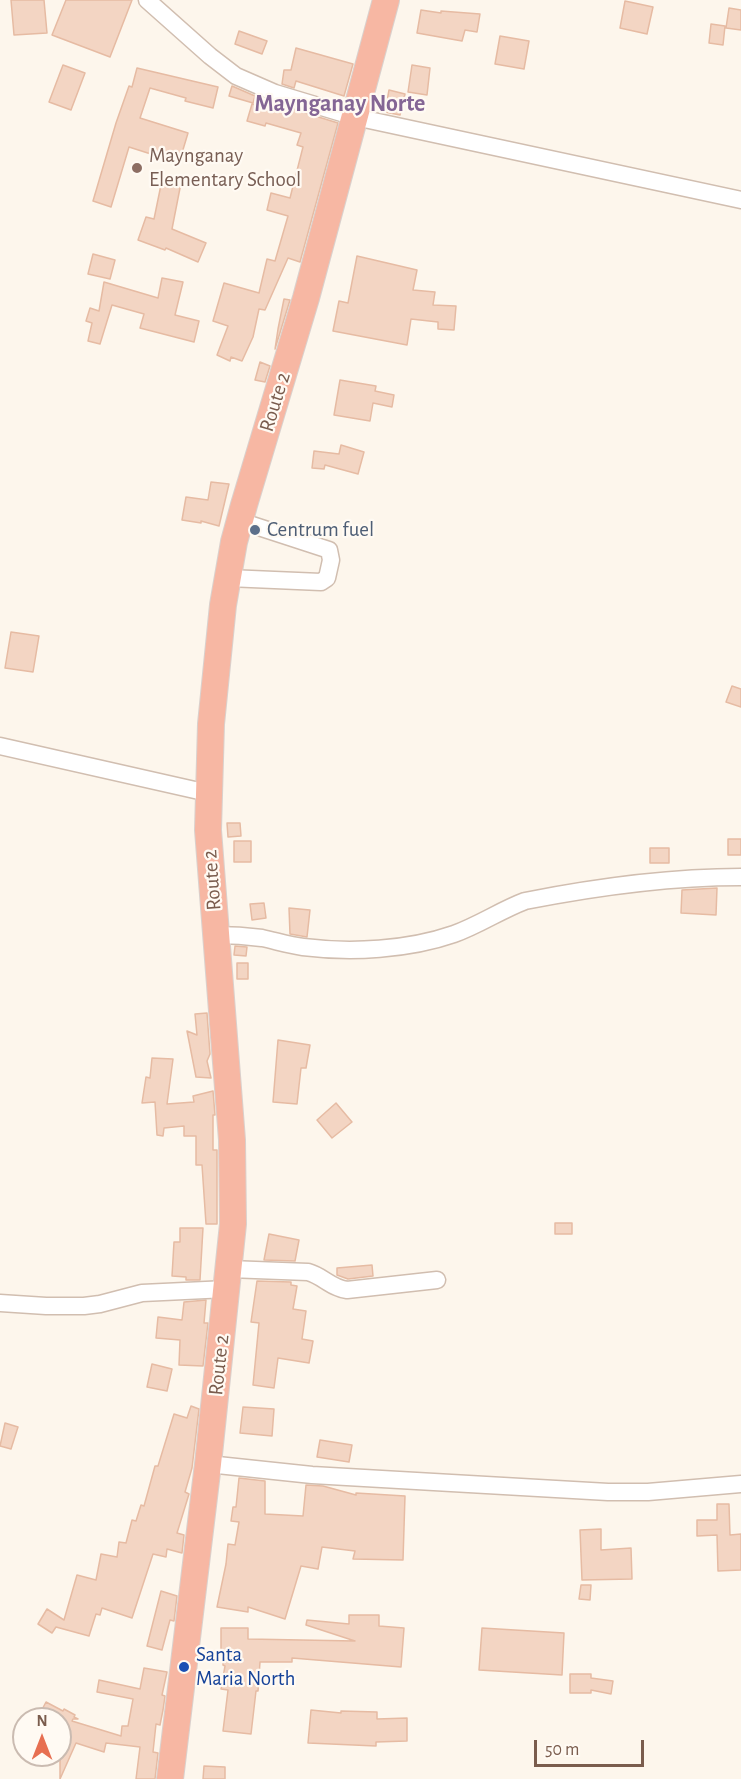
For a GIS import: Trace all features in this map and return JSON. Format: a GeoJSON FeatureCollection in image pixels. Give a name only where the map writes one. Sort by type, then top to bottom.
{"type":"FeatureCollection","features":[{"type":"Feature","properties":{"kind":"highway","name":"Route 2"},"geometry":{"type":"LineString","coordinates":[[170,1779],[208,1464],[233,1224],[232,1140],[210,876],[208,793],[210,724],[223,605],[240,521],[306,298],[386,0]]}},
{"type":"Feature","properties":{"kind":"street"},"geometry":{"type":"LineString","coordinates":[[147,0],[236,76],[275,93],[355,117],[741,200]]}},
{"type":"Feature","properties":{"kind":"street"},"geometry":{"type":"LineString","coordinates":[[228,578],[321,582],[327,578],[329,550],[240,521]]}},
{"type":"Feature","properties":{"kind":"street"},"geometry":{"type":"LineString","coordinates":[[0,746],[208,793]]}},
{"type":"Feature","properties":{"kind":"street"},"geometry":{"type":"LineString","coordinates":[[216,934],[250,936],[301,947],[329,949],[385,947],[426,942],[456,933],[525,901],[667,880],[741,877]]}},
{"type":"Feature","properties":{"kind":"street"},"geometry":{"type":"LineString","coordinates":[[0,1303],[84,1306],[142,1293],[228,1280],[308,1272],[336,1288],[347,1290],[437,1280]]}},
{"type":"Feature","properties":{"kind":"street"},"geometry":{"type":"LineString","coordinates":[[208,1464],[312,1475],[608,1492],[648,1492],[741,1484]]}},
{"type":"Feature","properties":{"kind":"building"},"geometry":{"type":"Polygon","coordinates":[[[11,0],[44,0],[47,33],[14,35],[11,0]]]}},
{"type":"Feature","properties":{"kind":"building"},"geometry":{"type":"Polygon","coordinates":[[[66,0],[132,0],[110,57],[52,35],[66,0]]]}},
{"type":"Feature","properties":{"kind":"building"},"geometry":{"type":"Polygon","coordinates":[[[625,1],[653,7],[647,34],[620,28],[625,1]]]}},
{"type":"Feature","properties":{"kind":"building"},"geometry":{"type":"Polygon","coordinates":[[[729,8],[741,10],[741,30],[726,28],[729,8]]]}},
{"type":"Feature","properties":{"kind":"building"},"geometry":{"type":"Polygon","coordinates":[[[421,10],[480,14],[477,32],[465,30],[462,41],[417,33],[421,10]]]}},
{"type":"Feature","properties":{"kind":"building"},"geometry":{"type":"Polygon","coordinates":[[[711,24],[725,26],[723,45],[709,43],[711,24]]]}},
{"type":"Feature","properties":{"kind":"building"},"geometry":{"type":"Polygon","coordinates":[[[239,31],[267,41],[262,54],[235,44],[239,31]]]}},
{"type":"Feature","properties":{"kind":"building"},"geometry":{"type":"Polygon","coordinates":[[[500,36],[529,41],[524,69],[495,64],[500,36]]]}},
{"type":"Feature","properties":{"kind":"building"},"geometry":{"type":"Polygon","coordinates":[[[296,48],[353,64],[344,96],[296,81],[294,88],[282,84],[284,70],[291,70],[296,48]]]}},
{"type":"Feature","properties":{"kind":"building"},"geometry":{"type":"Polygon","coordinates":[[[63,65],[85,73],[71,110],[49,102],[63,65]]]}},
{"type":"Feature","properties":{"kind":"building"},"geometry":{"type":"Polygon","coordinates":[[[412,65],[430,68],[427,95],[408,92],[412,65]]]}},
{"type":"Feature","properties":{"kind":"building"},"geometry":{"type":"Polygon","coordinates":[[[137,68],[218,87],[213,108],[185,101],[186,98],[150,88],[140,118],[188,133],[179,163],[129,147],[111,207],[93,201],[116,123],[129,86],[132,87],[137,68]]]}},
{"type":"Feature","properties":{"kind":"building"},"geometry":{"type":"Polygon","coordinates":[[[232,86],[255,96],[253,103],[229,96],[232,86]]]}},
{"type":"Feature","properties":{"kind":"building"},"geometry":{"type":"Polygon","coordinates":[[[389,90],[405,94],[400,115],[385,112],[389,90]]]}},
{"type":"Feature","properties":{"kind":"building"},"geometry":{"type":"Polygon","coordinates":[[[252,104],[275,110],[276,104],[338,123],[300,262],[288,258],[265,310],[259,309],[253,337],[242,361],[231,357],[230,361],[217,355],[228,326],[213,321],[224,283],[259,293],[267,259],[275,261],[288,216],[267,210],[271,193],[290,198],[303,147],[297,145],[301,133],[266,123],[265,126],[247,121],[252,104]]]}},
{"type":"Feature","properties":{"kind":"building"},"geometry":{"type":"Polygon","coordinates":[[[162,180],[181,183],[172,229],[206,243],[198,262],[166,248],[165,250],[138,240],[146,217],[154,219],[162,180]]]}},
{"type":"Feature","properties":{"kind":"building"},"geometry":{"type":"Polygon","coordinates":[[[93,254],[115,260],[110,279],[88,274],[93,254]]]}},
{"type":"Feature","properties":{"kind":"building"},"geometry":{"type":"Polygon","coordinates":[[[357,256],[417,270],[413,290],[435,292],[433,305],[456,306],[454,330],[438,329],[438,322],[411,319],[407,345],[333,331],[339,301],[348,303],[357,256]]]}},
{"type":"Feature","properties":{"kind":"building"},"geometry":{"type":"Polygon","coordinates":[[[162,278],[183,282],[175,315],[199,321],[194,342],[140,328],[144,314],[112,305],[100,344],[88,341],[92,323],[86,321],[90,308],[99,311],[104,282],[158,298],[162,278]]]}},
{"type":"Feature","properties":{"kind":"building"},"geometry":{"type":"Polygon","coordinates":[[[284,299],[290,300],[275,349],[278,329],[284,299]]]}},
{"type":"Feature","properties":{"kind":"building"},"geometry":{"type":"Polygon","coordinates":[[[260,362],[270,366],[265,382],[255,380],[260,362]]]}},
{"type":"Feature","properties":{"kind":"building"},"geometry":{"type":"Polygon","coordinates":[[[340,380],[376,386],[375,391],[394,395],[392,407],[373,403],[370,421],[334,415],[340,380]]]}},
{"type":"Feature","properties":{"kind":"building"},"geometry":{"type":"Polygon","coordinates":[[[341,445],[364,452],[358,474],[325,465],[324,469],[312,468],[314,451],[339,454],[341,445]]]}},
{"type":"Feature","properties":{"kind":"building"},"geometry":{"type":"Polygon","coordinates":[[[211,482],[229,484],[219,526],[201,521],[201,523],[182,520],[186,497],[208,500],[211,482]]]}},
{"type":"Feature","properties":{"kind":"building"},"geometry":{"type":"Polygon","coordinates":[[[11,632],[39,636],[33,672],[5,668],[11,632]]]}},
{"type":"Feature","properties":{"kind":"building"},"geometry":{"type":"Polygon","coordinates":[[[732,686],[741,689],[741,707],[726,702],[732,686]]]}},
{"type":"Feature","properties":{"kind":"building"},"geometry":{"type":"Polygon","coordinates":[[[227,823],[240,823],[241,836],[228,837],[227,823]]]}},
{"type":"Feature","properties":{"kind":"building"},"geometry":{"type":"Polygon","coordinates":[[[728,839],[741,839],[741,855],[728,855],[728,839]]]}},
{"type":"Feature","properties":{"kind":"building"},"geometry":{"type":"Polygon","coordinates":[[[234,841],[251,841],[251,862],[234,862],[234,841]]]}},
{"type":"Feature","properties":{"kind":"building"},"geometry":{"type":"Polygon","coordinates":[[[650,848],[669,848],[669,863],[650,863],[650,848]]]}},
{"type":"Feature","properties":{"kind":"building"},"geometry":{"type":"Polygon","coordinates":[[[717,888],[716,915],[681,913],[682,890],[717,888]]]}},
{"type":"Feature","properties":{"kind":"building"},"geometry":{"type":"Polygon","coordinates":[[[264,903],[266,918],[252,920],[250,904],[264,903]]]}},
{"type":"Feature","properties":{"kind":"building"},"geometry":{"type":"Polygon","coordinates":[[[289,908],[310,910],[307,937],[290,934],[289,908]]]}},
{"type":"Feature","properties":{"kind":"building"},"geometry":{"type":"Polygon","coordinates":[[[235,946],[247,947],[246,956],[234,955],[235,946]]]}},
{"type":"Feature","properties":{"kind":"building"},"geometry":{"type":"Polygon","coordinates":[[[237,963],[248,963],[248,979],[237,979],[237,963]]]}},
{"type":"Feature","properties":{"kind":"building"},"geometry":{"type":"Polygon","coordinates":[[[207,1013],[210,1054],[207,1061],[211,1078],[196,1077],[187,1031],[197,1035],[195,1014],[207,1013]]]}},
{"type":"Feature","properties":{"kind":"building"},"geometry":{"type":"Polygon","coordinates":[[[278,1040],[310,1045],[306,1068],[301,1068],[297,1104],[273,1102],[278,1040]]]}},
{"type":"Feature","properties":{"kind":"building"},"geometry":{"type":"Polygon","coordinates":[[[152,1058],[173,1059],[167,1104],[194,1102],[193,1096],[213,1091],[215,1115],[213,1115],[213,1150],[217,1150],[217,1224],[206,1224],[202,1165],[196,1165],[196,1136],[184,1136],[184,1126],[164,1128],[163,1136],[157,1135],[155,1102],[142,1103],[146,1077],[150,1078],[152,1058]]]}},
{"type":"Feature","properties":{"kind":"building"},"geometry":{"type":"Polygon","coordinates":[[[336,1103],[352,1122],[332,1138],[317,1120],[336,1103]]]}},
{"type":"Feature","properties":{"kind":"building"},"geometry":{"type":"Polygon","coordinates":[[[555,1223],[572,1223],[572,1234],[555,1234],[555,1223]]]}},
{"type":"Feature","properties":{"kind":"building"},"geometry":{"type":"Polygon","coordinates":[[[180,1228],[203,1228],[200,1280],[186,1280],[186,1277],[172,1276],[174,1242],[180,1242],[180,1228]]]}},
{"type":"Feature","properties":{"kind":"building"},"geometry":{"type":"Polygon","coordinates":[[[269,1234],[299,1240],[295,1261],[264,1260],[269,1234]]]}},
{"type":"Feature","properties":{"kind":"building"},"geometry":{"type":"Polygon","coordinates":[[[372,1265],[373,1276],[348,1279],[337,1275],[337,1268],[372,1265]]]}},
{"type":"Feature","properties":{"kind":"building"},"geometry":{"type":"Polygon","coordinates":[[[257,1281],[291,1282],[291,1285],[297,1286],[293,1309],[306,1311],[302,1339],[313,1341],[309,1363],[278,1358],[274,1388],[253,1385],[259,1323],[251,1322],[257,1281]]]}},
{"type":"Feature","properties":{"kind":"building"},"geometry":{"type":"Polygon","coordinates":[[[206,1300],[204,1323],[208,1323],[203,1366],[179,1365],[180,1340],[156,1338],[158,1317],[182,1320],[184,1302],[206,1300]]]}},
{"type":"Feature","properties":{"kind":"building"},"geometry":{"type":"Polygon","coordinates":[[[152,1364],[172,1369],[167,1391],[147,1387],[152,1364]]]}},
{"type":"Feature","properties":{"kind":"building"},"geometry":{"type":"Polygon","coordinates":[[[191,1406],[199,1409],[192,1468],[185,1492],[189,1494],[177,1533],[184,1535],[182,1553],[167,1549],[166,1557],[153,1554],[132,1618],[102,1608],[100,1615],[96,1614],[89,1636],[56,1627],[52,1633],[38,1624],[47,1609],[64,1620],[77,1575],[96,1580],[101,1554],[117,1557],[119,1542],[126,1543],[132,1520],[136,1521],[141,1505],[144,1506],[155,1466],[158,1466],[174,1414],[187,1418],[191,1406]]]}},
{"type":"Feature","properties":{"kind":"building"},"geometry":{"type":"Polygon","coordinates":[[[243,1407],[274,1409],[272,1436],[240,1433],[243,1407]]]}},
{"type":"Feature","properties":{"kind":"building"},"geometry":{"type":"Polygon","coordinates":[[[5,1423],[18,1427],[11,1449],[0,1446],[5,1423]]]}},
{"type":"Feature","properties":{"kind":"building"},"geometry":{"type":"Polygon","coordinates":[[[320,1440],[352,1445],[349,1462],[317,1457],[320,1440]]]}},
{"type":"Feature","properties":{"kind":"building"},"geometry":{"type":"Polygon","coordinates":[[[239,1478],[265,1481],[265,1514],[303,1516],[306,1485],[323,1486],[356,1495],[356,1493],[405,1496],[403,1560],[353,1559],[355,1551],[322,1547],[318,1569],[301,1566],[285,1619],[248,1607],[248,1612],[217,1607],[228,1544],[235,1545],[239,1522],[231,1521],[233,1507],[236,1507],[239,1478]]]}},
{"type":"Feature","properties":{"kind":"building"},"geometry":{"type":"Polygon","coordinates":[[[717,1504],[729,1504],[730,1535],[741,1534],[741,1570],[718,1571],[717,1535],[697,1536],[697,1520],[717,1520],[717,1504]]]}},
{"type":"Feature","properties":{"kind":"building"},"geometry":{"type":"Polygon","coordinates":[[[601,1529],[601,1550],[631,1548],[632,1579],[582,1580],[580,1530],[601,1529]]]}},
{"type":"Feature","properties":{"kind":"building"},"geometry":{"type":"Polygon","coordinates":[[[581,1585],[591,1585],[590,1600],[579,1599],[581,1585]]]}},
{"type":"Feature","properties":{"kind":"building"},"geometry":{"type":"Polygon","coordinates":[[[161,1591],[177,1596],[174,1621],[170,1620],[162,1650],[147,1646],[161,1591]]]}},
{"type":"Feature","properties":{"kind":"building"},"geometry":{"type":"Polygon","coordinates":[[[349,1615],[379,1615],[379,1626],[404,1628],[401,1667],[292,1658],[292,1662],[260,1662],[251,1734],[223,1731],[228,1690],[221,1689],[225,1666],[221,1660],[221,1628],[248,1628],[248,1639],[355,1641],[306,1625],[307,1620],[349,1624],[349,1615]]]}},
{"type":"Feature","properties":{"kind":"building"},"geometry":{"type":"Polygon","coordinates":[[[482,1628],[564,1633],[562,1675],[479,1670],[482,1628]]]}},
{"type":"Feature","properties":{"kind":"building"},"geometry":{"type":"Polygon","coordinates":[[[144,1668],[167,1672],[162,1695],[165,1696],[160,1725],[156,1724],[153,1752],[158,1753],[155,1779],[136,1779],[140,1747],[106,1743],[104,1752],[76,1743],[72,1752],[72,1721],[121,1736],[122,1726],[128,1726],[133,1699],[97,1692],[99,1680],[140,1689],[144,1668]]]}},
{"type":"Feature","properties":{"kind":"building"},"geometry":{"type":"Polygon","coordinates":[[[570,1674],[591,1674],[591,1678],[613,1681],[611,1694],[591,1690],[591,1693],[570,1693],[570,1674]]]}},
{"type":"Feature","properties":{"kind":"building"},"geometry":{"type":"Polygon","coordinates":[[[46,1702],[55,1707],[43,1707],[46,1702]]]}},
{"type":"Feature","properties":{"kind":"building"},"geometry":{"type":"Polygon","coordinates":[[[311,1710],[341,1713],[341,1711],[377,1712],[377,1719],[407,1718],[407,1741],[376,1742],[376,1746],[308,1743],[311,1710]]]}},
{"type":"Feature","properties":{"kind":"building"},"geometry":{"type":"Polygon","coordinates":[[[204,1766],[225,1767],[225,1779],[203,1779],[204,1766]]]}},
{"type":"Feature","properties":{"kind":"building"},"geometry":{"type":"Polygon","coordinates":[[[60,1767],[65,1767],[60,1779],[60,1767]]]}},
{"type":"Feature","properties":{"kind":"place","name":"Maynganay Elementary School"},"geometry":{"type":"Point","coordinates":[137,168]}},
{"type":"Feature","properties":{"kind":"place","name":"Centrum fuel"},"geometry":{"type":"Point","coordinates":[255,530]}},
{"type":"Feature","properties":{"kind":"place","name":"Santa Maria North"},"geometry":{"type":"Point","coordinates":[184,1667]}},
{"type":"Feature","properties":{"kind":"district","name":"Maynganay Norte"},"geometry":{"type":"Point","coordinates":[340,104]}}]}
